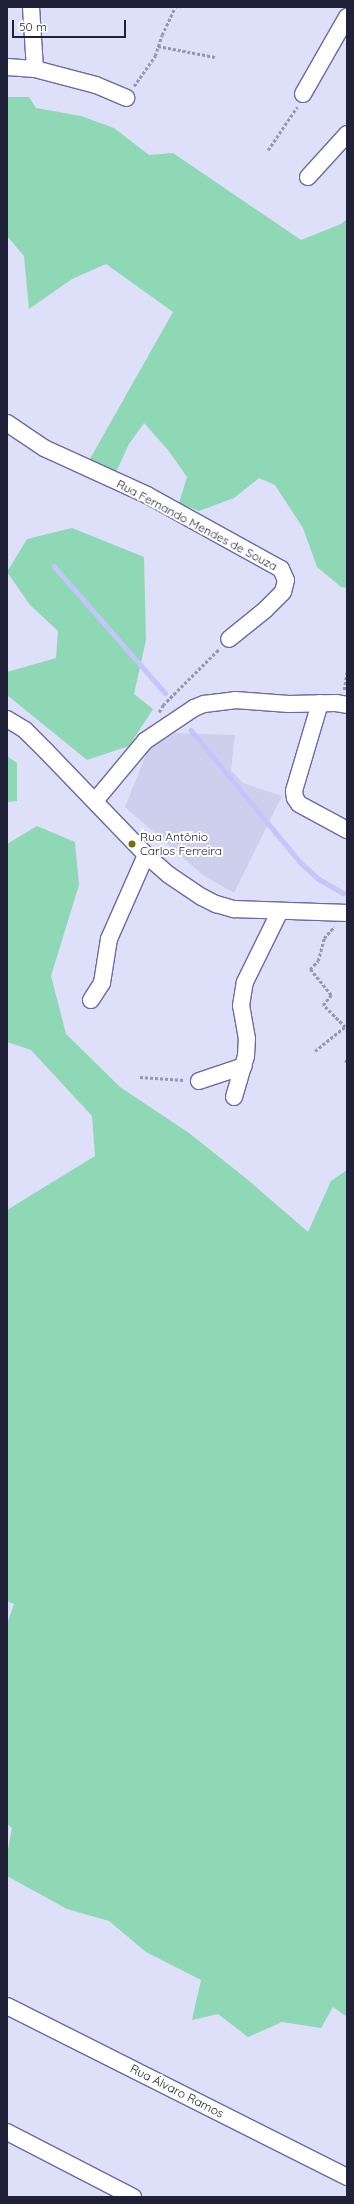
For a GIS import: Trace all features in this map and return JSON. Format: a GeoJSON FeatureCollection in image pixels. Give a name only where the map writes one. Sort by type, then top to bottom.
{"type":"FeatureCollection","features":[{"type":"Feature","properties":{"kind":"street"},"geometry":{"type":"LineString","coordinates":[[31,7],[36,69]]}},
{"type":"Feature","properties":{"kind":"street"},"geometry":{"type":"LineString","coordinates":[[303,94],[347,17]]}},
{"type":"Feature","properties":{"kind":"street"},"geometry":{"type":"LineString","coordinates":[[7,67],[36,69],[96,85],[126,98]]}},
{"type":"Feature","properties":{"kind":"street"},"geometry":{"type":"LineString","coordinates":[[308,177],[347,134]]}},
{"type":"Feature","properties":{"kind":"street","name":"Rua Fernando Mendes de Souza"},"geometry":{"type":"LineString","coordinates":[[7,423],[44,448],[147,495],[281,569],[286,580],[284,592],[265,610],[229,639]]}},
{"type":"Feature","properties":{"kind":"street"},"geometry":{"type":"LineString","coordinates":[[96,801],[145,741],[194,708],[215,702],[235,700],[289,704],[320,703],[344,705]]}},
{"type":"Feature","properties":{"kind":"street"},"geometry":{"type":"LineString","coordinates":[[320,703],[294,791],[295,798],[299,804],[347,830]]}},
{"type":"Feature","properties":{"kind":"street"},"geometry":{"type":"LineString","coordinates":[[7,719],[25,730],[96,801],[146,855],[188,888],[216,904],[234,909],[280,911],[342,918]]}},
{"type":"Feature","properties":{"kind":"street"},"geometry":{"type":"LineString","coordinates":[[91,1000],[102,982],[109,939],[146,855]]}},
{"type":"Feature","properties":{"kind":"street"},"geometry":{"type":"LineString","coordinates":[[234,1097],[244,1066],[247,1039],[241,1006],[242,994],[245,982],[280,911]]}},
{"type":"Feature","properties":{"kind":"street"},"geometry":{"type":"LineString","coordinates":[[199,1081],[244,1066]]}},
{"type":"Feature","properties":{"kind":"street","name":"Rua Álvaro Ramos"},"geometry":{"type":"LineString","coordinates":[[7,2006],[347,2177]]}},
{"type":"Feature","properties":{"kind":"street"},"geometry":{"type":"LineString","coordinates":[[7,2132],[109,2192],[133,2197]]}},
{"type":"Feature","properties":{"kind":"path"},"geometry":{"type":"LineString","coordinates":[[126,98],[155,56],[175,7]]}},
{"type":"Feature","properties":{"kind":"path"},"geometry":{"type":"LineString","coordinates":[[158,46],[215,58]]}},
{"type":"Feature","properties":{"kind":"path"},"geometry":{"type":"LineString","coordinates":[[268,150],[294,112],[303,94]]}},
{"type":"Feature","properties":{"kind":"path"},"geometry":{"type":"LineString","coordinates":[[157,717],[163,705],[229,639]]}},
{"type":"Feature","properties":{"kind":"path"},"geometry":{"type":"LineString","coordinates":[[344,705],[347,670]]}},
{"type":"Feature","properties":{"kind":"path"},"geometry":{"type":"LineString","coordinates":[[315,1051],[345,1027],[323,1005],[331,995],[310,969],[318,962],[324,938],[342,918]]}},
{"type":"Feature","properties":{"kind":"path"},"geometry":{"type":"LineString","coordinates":[[140,1077],[199,1081]]}},
{"type":"Feature","properties":{"kind":"shaded area"},"geometry":{"type":"Polygon","coordinates":[[[176,733],[235,735],[231,770],[243,783],[282,796],[234,893],[203,875],[125,807],[149,747],[176,733]]]}},
{"type":"Feature","properties":{"kind":"green space"},"geometry":{"type":"Polygon","coordinates":[[[7,97],[29,97],[36,108],[81,116],[114,128],[149,155],[173,153],[301,240],[341,224],[347,219],[347,588],[341,587],[317,567],[303,528],[275,485],[259,478],[234,498],[199,511],[179,503],[187,477],[168,450],[144,423],[129,444],[115,474],[87,464],[173,312],[106,264],[72,279],[29,309],[24,256],[7,236],[7,97]]]}},
{"type":"Feature","properties":{"kind":"green space"},"geometry":{"type":"Polygon","coordinates":[[[72,528],[144,557],[146,640],[134,694],[153,709],[129,746],[87,760],[7,695],[7,672],[56,658],[58,631],[30,605],[7,572],[27,539],[72,528]]]}},
{"type":"Feature","properties":{"kind":"green space"},"geometry":{"type":"Polygon","coordinates":[[[7,756],[17,763],[17,801],[7,802],[7,756]]]}},
{"type":"Feature","properties":{"kind":"green space"},"geometry":{"type":"Polygon","coordinates":[[[37,826],[75,842],[79,885],[51,976],[66,1034],[120,1087],[189,1133],[248,1180],[308,1232],[331,1181],[347,1170],[347,2017],[333,2007],[321,2028],[282,2022],[248,2037],[218,2014],[192,2020],[201,1980],[146,1952],[109,1921],[67,1909],[7,1876],[7,1855],[12,1828],[7,1824],[7,1624],[14,1604],[7,1601],[7,1210],[95,1156],[92,1116],[31,1050],[7,1042],[7,844],[37,826]]]}},
{"type":"Feature","properties":{"kind":"waterway"},"geometry":{"type":"LineString","coordinates":[[54,566],[165,693]]}},
{"type":"Feature","properties":{"kind":"waterway"},"geometry":{"type":"LineString","coordinates":[[191,730],[301,863],[319,879],[343,893]]}},
{"type":"Feature","properties":{"kind":"place","name":"Rua Antônio Carlos Ferreira"},"geometry":{"type":"Point","coordinates":[132,844]}}]}
